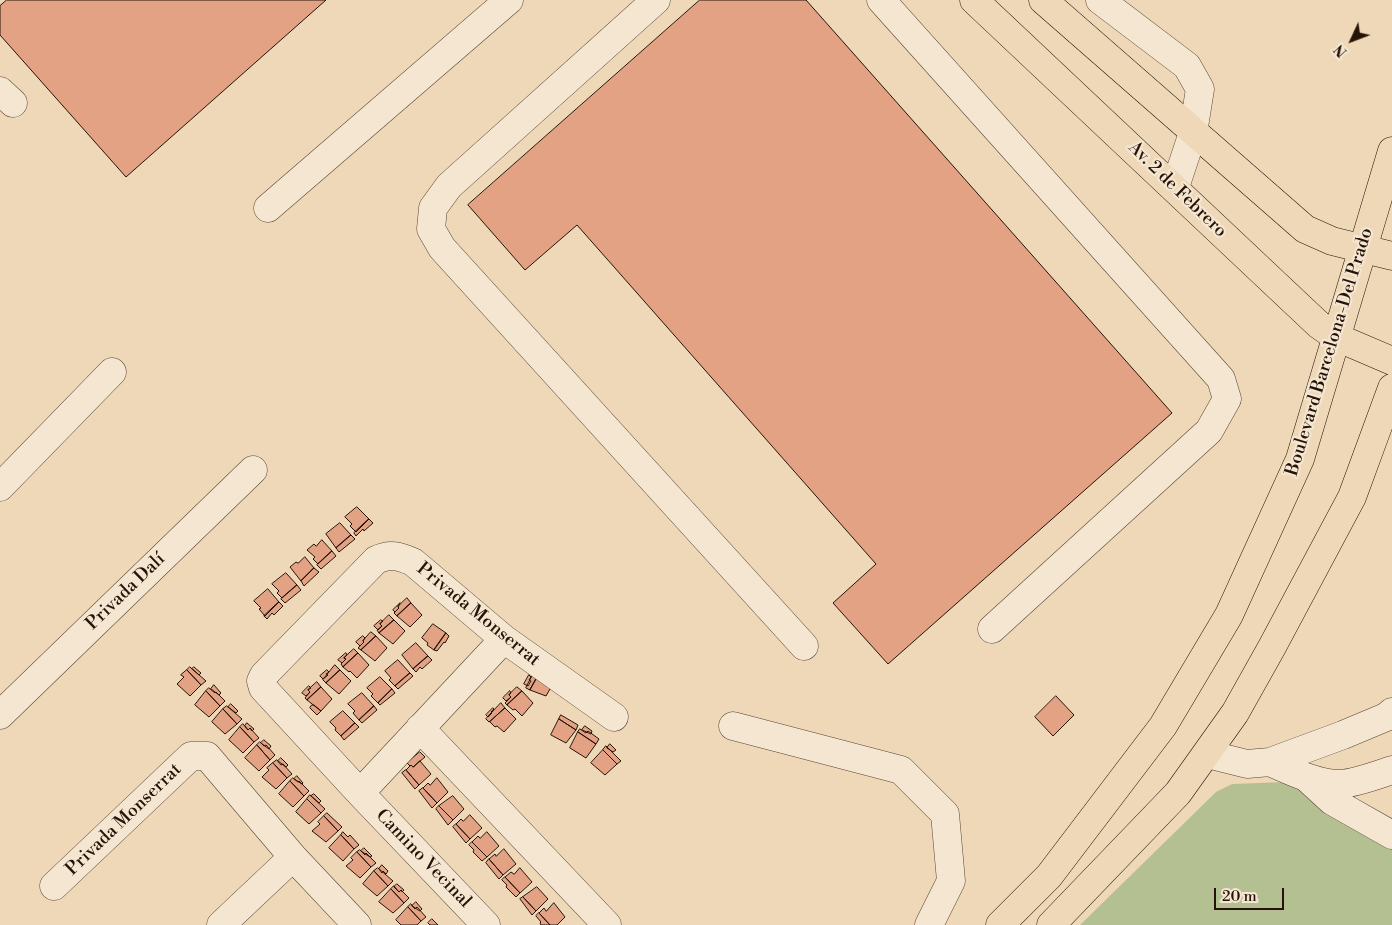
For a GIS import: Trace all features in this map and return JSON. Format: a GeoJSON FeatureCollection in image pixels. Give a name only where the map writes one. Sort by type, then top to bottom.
{"type":"FeatureCollection","features":[{"type":"Feature","properties":{"kind":"main road","name":"Av. 2 de Febrero"},"geometry":{"type":"LineString","coordinates":[[974,0],[1299,307],[1336,337],[1392,361]]}},
{"type":"Feature","properties":{"kind":"main road"},"geometry":{"type":"LineString","coordinates":[[1043,0],[1305,229],[1332,241],[1392,256]]}},
{"type":"Feature","properties":{"kind":"main road","name":"Boulevard Barcelona-Del Prado"},"geometry":{"type":"LineString","coordinates":[[1000,925],[1049,876],[1163,726],[1229,615],[1300,459],[1392,151]]}},
{"type":"Feature","properties":{"kind":"main road"},"geometry":{"type":"LineString","coordinates":[[1051,925],[1178,793],[1234,713],[1272,647],[1352,497],[1392,388]]}},
{"type":"Feature","properties":{"kind":"street"},"geometry":{"type":"LineString","coordinates":[[268,208],[509,0]]}},
{"type":"Feature","properties":{"kind":"street"},"geometry":{"type":"LineString","coordinates":[[656,0],[449,186],[433,208],[431,229],[442,248],[804,646]]}},
{"type":"Feature","properties":{"kind":"street"},"geometry":{"type":"LineString","coordinates":[[881,0],[1221,379],[1227,399],[1209,431],[992,629]]}},
{"type":"Feature","properties":{"kind":"street"},"geometry":{"type":"LineString","coordinates":[[1100,0],[1187,66],[1200,89],[1193,133],[1175,188]]}},
{"type":"Feature","properties":{"kind":"street"},"geometry":{"type":"LineString","coordinates":[[0,487],[112,372]]}},
{"type":"Feature","properties":{"kind":"street","name":"Privada Dalí"},"geometry":{"type":"LineString","coordinates":[[0,715],[253,470]]}},
{"type":"Feature","properties":{"kind":"street","name":"Privada Monserrat"},"geometry":{"type":"LineString","coordinates":[[360,793],[263,688],[262,681],[268,670],[376,560],[384,555],[398,556],[413,562],[504,640],[614,717]]}},
{"type":"Feature","properties":{"kind":"street"},"geometry":{"type":"LineString","coordinates":[[360,793],[504,640]]}},
{"type":"Feature","properties":{"kind":"street"},"geometry":{"type":"LineString","coordinates":[[1207,754],[1247,764],[1270,762],[1343,735],[1386,717],[1392,712]]}},
{"type":"Feature","properties":{"kind":"street"},"geometry":{"type":"LineString","coordinates":[[733,726],[901,770],[908,776],[945,814],[951,881],[929,925]]}},
{"type":"Feature","properties":{"kind":"street"},"geometry":{"type":"LineString","coordinates":[[420,728],[607,925]]}},
{"type":"Feature","properties":{"kind":"street","name":"Privada Monserrat"},"geometry":{"type":"LineString","coordinates":[[54,886],[190,756],[207,756],[293,857],[355,924]]}},
{"type":"Feature","properties":{"kind":"street"},"geometry":{"type":"LineString","coordinates":[[1270,762],[1307,778],[1340,784],[1386,777]]}},
{"type":"Feature","properties":{"kind":"street"},"geometry":{"type":"LineString","coordinates":[[1307,778],[1332,800],[1392,835]]}},
{"type":"Feature","properties":{"kind":"street","name":"Camino Vecinal"},"geometry":{"type":"LineString","coordinates":[[360,793],[486,925]]}},
{"type":"Feature","properties":{"kind":"street"},"geometry":{"type":"LineString","coordinates":[[221,925],[293,857]]}},
{"type":"Feature","properties":{"kind":"green space"},"geometry":{"type":"Polygon","coordinates":[[[1287,782],[1392,837],[1392,925],[1080,925],[1216,792],[1232,784],[1287,782]]]}},
{"type":"Feature","properties":{"kind":"building"},"geometry":{"type":"Polygon","coordinates":[[[7,0],[326,0],[126,177],[0,35],[0,6],[7,0]]]}},
{"type":"Feature","properties":{"kind":"building"},"geometry":{"type":"Polygon","coordinates":[[[700,0],[806,0],[1172,413],[888,664],[833,603],[876,564],[577,225],[525,270],[468,205],[700,0]]]}},
{"type":"Feature","properties":{"kind":"building"},"geometry":{"type":"Polygon","coordinates":[[[357,507],[369,519],[356,532],[350,526],[352,524],[345,517],[357,507]]]}},
{"type":"Feature","properties":{"kind":"building"},"geometry":{"type":"Polygon","coordinates":[[[369,519],[373,523],[356,536],[354,533],[369,519]]]}},
{"type":"Feature","properties":{"kind":"building"},"geometry":{"type":"Polygon","coordinates":[[[340,523],[351,535],[336,548],[326,534],[340,523]]]}},
{"type":"Feature","properties":{"kind":"building"},"geometry":{"type":"Polygon","coordinates":[[[351,535],[355,539],[339,552],[336,548],[351,535]]]}},
{"type":"Feature","properties":{"kind":"building"},"geometry":{"type":"Polygon","coordinates":[[[322,540],[332,551],[318,564],[313,559],[315,557],[307,550],[314,544],[316,546],[322,540]]]}},
{"type":"Feature","properties":{"kind":"building"},"geometry":{"type":"Polygon","coordinates":[[[332,551],[336,556],[321,569],[317,565],[332,551]]]}},
{"type":"Feature","properties":{"kind":"building"},"geometry":{"type":"Polygon","coordinates":[[[305,557],[314,568],[301,581],[290,567],[305,557]]]}},
{"type":"Feature","properties":{"kind":"building"},"geometry":{"type":"Polygon","coordinates":[[[314,568],[319,572],[304,586],[301,581],[314,568]]]}},
{"type":"Feature","properties":{"kind":"building"},"geometry":{"type":"Polygon","coordinates":[[[286,573],[297,585],[282,598],[277,593],[279,591],[272,584],[286,573]]]}},
{"type":"Feature","properties":{"kind":"building"},"geometry":{"type":"Polygon","coordinates":[[[297,585],[301,590],[285,603],[281,599],[297,585]]]}},
{"type":"Feature","properties":{"kind":"building"},"geometry":{"type":"Polygon","coordinates":[[[268,589],[279,602],[265,616],[259,609],[261,608],[254,601],[268,589]]]}},
{"type":"Feature","properties":{"kind":"building"},"geometry":{"type":"Polygon","coordinates":[[[407,598],[411,603],[397,616],[394,613],[407,598]]]}},
{"type":"Feature","properties":{"kind":"building"},"geometry":{"type":"Polygon","coordinates":[[[279,602],[283,606],[274,615],[272,613],[267,619],[264,616],[279,602]]]}},
{"type":"Feature","properties":{"kind":"building"},"geometry":{"type":"Polygon","coordinates":[[[400,603],[399,608],[395,612],[393,610],[400,603]]]}},
{"type":"Feature","properties":{"kind":"building"},"geometry":{"type":"Polygon","coordinates":[[[411,603],[422,615],[410,627],[397,616],[411,603]]]}},
{"type":"Feature","properties":{"kind":"building"},"geometry":{"type":"Polygon","coordinates":[[[389,615],[394,620],[379,633],[377,630],[382,626],[380,624],[389,615]]]}},
{"type":"Feature","properties":{"kind":"building"},"geometry":{"type":"Polygon","coordinates":[[[381,620],[383,621],[380,624],[382,626],[378,630],[374,626],[381,620]]]}},
{"type":"Feature","properties":{"kind":"building"},"geometry":{"type":"Polygon","coordinates":[[[394,620],[405,631],[393,644],[379,633],[394,620]]]}},
{"type":"Feature","properties":{"kind":"building"},"geometry":{"type":"Polygon","coordinates":[[[433,624],[446,633],[434,650],[422,638],[433,624]]]}},
{"type":"Feature","properties":{"kind":"building"},"geometry":{"type":"Polygon","coordinates":[[[371,632],[376,636],[361,650],[358,648],[364,642],[371,632]]]}},
{"type":"Feature","properties":{"kind":"building"},"geometry":{"type":"Polygon","coordinates":[[[446,633],[449,636],[445,643],[437,651],[434,650],[446,633]]]}},
{"type":"Feature","properties":{"kind":"building"},"geometry":{"type":"Polygon","coordinates":[[[363,636],[365,638],[364,642],[360,646],[356,642],[363,636]]]}},
{"type":"Feature","properties":{"kind":"building"},"geometry":{"type":"Polygon","coordinates":[[[376,636],[387,648],[375,661],[361,650],[376,636]]]}},
{"type":"Feature","properties":{"kind":"building"},"geometry":{"type":"Polygon","coordinates":[[[416,643],[428,656],[413,669],[402,655],[416,643]]]}},
{"type":"Feature","properties":{"kind":"building"},"geometry":{"type":"Polygon","coordinates":[[[354,649],[358,653],[343,667],[341,664],[346,659],[344,658],[354,649]]]}},
{"type":"Feature","properties":{"kind":"building"},"geometry":{"type":"Polygon","coordinates":[[[346,653],[347,655],[344,658],[346,659],[342,663],[338,660],[346,653]]]}},
{"type":"Feature","properties":{"kind":"building"},"geometry":{"type":"Polygon","coordinates":[[[358,653],[369,665],[357,678],[343,667],[358,653]]]}},
{"type":"Feature","properties":{"kind":"building"},"geometry":{"type":"Polygon","coordinates":[[[428,656],[432,660],[422,669],[420,667],[416,672],[413,669],[428,656]]]}},
{"type":"Feature","properties":{"kind":"building"},"geometry":{"type":"Polygon","coordinates":[[[398,660],[410,673],[395,686],[389,680],[391,678],[385,671],[398,660]]]}},
{"type":"Feature","properties":{"kind":"building"},"geometry":{"type":"Polygon","coordinates":[[[335,665],[340,670],[326,683],[323,680],[335,665]]]}},
{"type":"Feature","properties":{"kind":"building"},"geometry":{"type":"Polygon","coordinates":[[[190,667],[206,681],[201,685],[187,670],[190,667]]]}},
{"type":"Feature","properties":{"kind":"building"},"geometry":{"type":"Polygon","coordinates":[[[194,667],[201,673],[199,675],[192,669],[194,667]]]}},
{"type":"Feature","properties":{"kind":"building"},"geometry":{"type":"Polygon","coordinates":[[[536,669],[540,672],[530,690],[526,688],[536,669]]]}},
{"type":"Feature","properties":{"kind":"building"},"geometry":{"type":"Polygon","coordinates":[[[187,670],[201,685],[190,696],[177,684],[184,677],[181,675],[187,670]]]}},
{"type":"Feature","properties":{"kind":"building"},"geometry":{"type":"Polygon","coordinates":[[[327,670],[329,672],[326,674],[328,675],[323,679],[320,676],[327,670]]]}},
{"type":"Feature","properties":{"kind":"building"},"geometry":{"type":"Polygon","coordinates":[[[340,670],[351,681],[339,694],[326,683],[340,670]]]}},
{"type":"Feature","properties":{"kind":"building"},"geometry":{"type":"Polygon","coordinates":[[[540,672],[554,682],[546,696],[530,690],[540,672]]]}},
{"type":"Feature","properties":{"kind":"building"},"geometry":{"type":"Polygon","coordinates":[[[410,673],[413,676],[398,689],[395,686],[410,673]]]}},
{"type":"Feature","properties":{"kind":"building"},"geometry":{"type":"Polygon","coordinates":[[[529,675],[531,677],[529,680],[531,681],[528,686],[524,684],[529,675]]]}},
{"type":"Feature","properties":{"kind":"building"},"geometry":{"type":"Polygon","coordinates":[[[380,677],[392,689],[378,703],[371,696],[373,694],[367,688],[380,677]]]}},
{"type":"Feature","properties":{"kind":"building"},"geometry":{"type":"Polygon","coordinates":[[[317,682],[321,687],[307,700],[305,698],[310,692],[308,690],[317,682]]]}},
{"type":"Feature","properties":{"kind":"building"},"geometry":{"type":"Polygon","coordinates":[[[214,685],[221,693],[219,695],[211,689],[214,685]]]}},
{"type":"Feature","properties":{"kind":"building"},"geometry":{"type":"Polygon","coordinates":[[[309,686],[311,688],[308,690],[310,692],[306,696],[302,693],[309,686]]]}},
{"type":"Feature","properties":{"kind":"building"},"geometry":{"type":"Polygon","coordinates":[[[321,687],[332,699],[321,711],[307,700],[321,687]]]}},
{"type":"Feature","properties":{"kind":"building"},"geometry":{"type":"Polygon","coordinates":[[[517,687],[522,691],[507,705],[505,703],[511,697],[509,695],[517,687]]]}},
{"type":"Feature","properties":{"kind":"building"},"geometry":{"type":"Polygon","coordinates":[[[209,688],[225,701],[220,706],[206,691],[209,688]]]}},
{"type":"Feature","properties":{"kind":"building"},"geometry":{"type":"Polygon","coordinates":[[[392,689],[395,693],[380,705],[378,703],[392,689]]]}},
{"type":"Feature","properties":{"kind":"building"},"geometry":{"type":"Polygon","coordinates":[[[206,691],[220,706],[209,717],[195,705],[206,691]]]}},
{"type":"Feature","properties":{"kind":"building"},"geometry":{"type":"Polygon","coordinates":[[[510,691],[509,695],[511,697],[506,701],[503,698],[510,691]]]}},
{"type":"Feature","properties":{"kind":"building"},"geometry":{"type":"Polygon","coordinates":[[[522,691],[533,703],[522,716],[515,709],[513,710],[507,705],[522,691]]]}},
{"type":"Feature","properties":{"kind":"building"},"geometry":{"type":"Polygon","coordinates":[[[362,693],[374,706],[359,720],[353,713],[355,711],[348,704],[362,693]]]}},
{"type":"Feature","properties":{"kind":"building"},"geometry":{"type":"Polygon","coordinates":[[[1056,696],[1074,715],[1053,736],[1035,717],[1056,696]]]}},
{"type":"Feature","properties":{"kind":"building"},"geometry":{"type":"Polygon","coordinates":[[[501,703],[505,708],[489,722],[486,719],[501,703]]]}},
{"type":"Feature","properties":{"kind":"building"},"geometry":{"type":"Polygon","coordinates":[[[231,704],[238,711],[236,713],[228,707],[231,704]]]}},
{"type":"Feature","properties":{"kind":"building"},"geometry":{"type":"Polygon","coordinates":[[[312,705],[321,711],[317,715],[310,708],[312,705]]]}},
{"type":"Feature","properties":{"kind":"building"},"geometry":{"type":"Polygon","coordinates":[[[227,706],[242,719],[237,724],[223,709],[227,706]]]}},
{"type":"Feature","properties":{"kind":"building"},"geometry":{"type":"Polygon","coordinates":[[[374,706],[377,710],[362,723],[359,720],[374,706]]]}},
{"type":"Feature","properties":{"kind":"building"},"geometry":{"type":"Polygon","coordinates":[[[493,708],[492,713],[488,717],[486,715],[493,708]]]}},
{"type":"Feature","properties":{"kind":"building"},"geometry":{"type":"Polygon","coordinates":[[[505,708],[516,719],[504,732],[490,722],[505,708]]]}},
{"type":"Feature","properties":{"kind":"building"},"geometry":{"type":"Polygon","coordinates":[[[223,709],[237,724],[225,734],[212,722],[223,709]]]}},
{"type":"Feature","properties":{"kind":"building"},"geometry":{"type":"Polygon","coordinates":[[[343,711],[355,723],[341,736],[330,722],[343,711]]]}},
{"type":"Feature","properties":{"kind":"building"},"geometry":{"type":"Polygon","coordinates":[[[561,715],[578,725],[576,730],[559,719],[561,715]]]}},
{"type":"Feature","properties":{"kind":"building"},"geometry":{"type":"Polygon","coordinates":[[[559,719],[576,730],[566,743],[551,735],[559,719]]]}},
{"type":"Feature","properties":{"kind":"building"},"geometry":{"type":"Polygon","coordinates":[[[247,723],[254,729],[252,731],[250,728],[248,730],[245,726],[247,723]]]}},
{"type":"Feature","properties":{"kind":"building"},"geometry":{"type":"Polygon","coordinates":[[[355,723],[359,727],[344,740],[341,736],[355,723]]]}},
{"type":"Feature","properties":{"kind":"building"},"geometry":{"type":"Polygon","coordinates":[[[243,724],[248,730],[250,728],[259,738],[254,742],[240,727],[243,724]]]}},
{"type":"Feature","properties":{"kind":"building"},"geometry":{"type":"Polygon","coordinates":[[[585,726],[592,731],[591,734],[582,730],[585,726]]]}},
{"type":"Feature","properties":{"kind":"building"},"geometry":{"type":"Polygon","coordinates":[[[240,727],[254,742],[243,753],[229,740],[240,727]]]}},
{"type":"Feature","properties":{"kind":"building"},"geometry":{"type":"Polygon","coordinates":[[[580,729],[586,733],[588,731],[599,739],[596,744],[578,732],[580,729]]]}},
{"type":"Feature","properties":{"kind":"building"},"geometry":{"type":"Polygon","coordinates":[[[578,732],[596,744],[586,758],[570,748],[578,732]]]}},
{"type":"Feature","properties":{"kind":"building"},"geometry":{"type":"Polygon","coordinates":[[[264,740],[271,746],[269,749],[261,743],[264,740]]]}},
{"type":"Feature","properties":{"kind":"building"},"geometry":{"type":"Polygon","coordinates":[[[260,742],[264,746],[266,745],[275,755],[270,760],[257,745],[260,742]]]}},
{"type":"Feature","properties":{"kind":"building"},"geometry":{"type":"Polygon","coordinates":[[[610,744],[616,750],[613,752],[607,748],[610,744]]]}},
{"type":"Feature","properties":{"kind":"building"},"geometry":{"type":"Polygon","coordinates":[[[257,745],[270,760],[259,771],[245,758],[257,745]]]}},
{"type":"Feature","properties":{"kind":"building"},"geometry":{"type":"Polygon","coordinates":[[[606,746],[621,761],[617,764],[603,750],[606,746]]]}},
{"type":"Feature","properties":{"kind":"building"},"geometry":{"type":"Polygon","coordinates":[[[603,750],[617,764],[605,775],[591,763],[603,750]]]}},
{"type":"Feature","properties":{"kind":"building"},"geometry":{"type":"Polygon","coordinates":[[[420,752],[425,757],[413,767],[410,766],[407,763],[420,752]]]}},
{"type":"Feature","properties":{"kind":"building"},"geometry":{"type":"Polygon","coordinates":[[[281,758],[288,765],[286,767],[278,761],[281,758]]]}},
{"type":"Feature","properties":{"kind":"building"},"geometry":{"type":"Polygon","coordinates":[[[277,760],[292,774],[287,778],[273,763],[277,760]]]}},
{"type":"Feature","properties":{"kind":"building"},"geometry":{"type":"Polygon","coordinates":[[[420,761],[431,774],[419,785],[406,770],[411,765],[413,767],[420,761]]]}},
{"type":"Feature","properties":{"kind":"building"},"geometry":{"type":"Polygon","coordinates":[[[273,763],[287,778],[276,789],[262,777],[269,770],[267,768],[273,763]]]}},
{"type":"Feature","properties":{"kind":"building"},"geometry":{"type":"Polygon","coordinates":[[[406,770],[419,785],[415,789],[402,773],[406,770]]]}},
{"type":"Feature","properties":{"kind":"building"},"geometry":{"type":"Polygon","coordinates":[[[297,776],[303,783],[302,784],[294,779],[297,776]]]}},
{"type":"Feature","properties":{"kind":"building"},"geometry":{"type":"Polygon","coordinates":[[[293,778],[309,791],[304,796],[290,781],[293,778]]]}},
{"type":"Feature","properties":{"kind":"building"},"geometry":{"type":"Polygon","coordinates":[[[437,778],[448,792],[437,803],[423,788],[428,783],[430,785],[437,778]]]}},
{"type":"Feature","properties":{"kind":"building"},"geometry":{"type":"Polygon","coordinates":[[[290,781],[304,796],[293,807],[279,794],[290,781]]]}},
{"type":"Feature","properties":{"kind":"building"},"geometry":{"type":"Polygon","coordinates":[[[423,788],[437,803],[432,808],[419,791],[423,788]]]}},
{"type":"Feature","properties":{"kind":"building"},"geometry":{"type":"Polygon","coordinates":[[[314,794],[321,801],[319,803],[311,796],[314,794]]]}},
{"type":"Feature","properties":{"kind":"building"},"geometry":{"type":"Polygon","coordinates":[[[310,795],[325,809],[321,813],[307,799],[310,795]]]}},
{"type":"Feature","properties":{"kind":"building"},"geometry":{"type":"Polygon","coordinates":[[[453,796],[464,809],[453,820],[439,806],[453,796]]]}},
{"type":"Feature","properties":{"kind":"building"},"geometry":{"type":"Polygon","coordinates":[[[307,799],[321,813],[309,824],[296,812],[307,799]]]}},
{"type":"Feature","properties":{"kind":"building"},"geometry":{"type":"Polygon","coordinates":[[[439,806],[453,820],[448,825],[436,809],[439,806]]]}},
{"type":"Feature","properties":{"kind":"building"},"geometry":{"type":"Polygon","coordinates":[[[327,813],[342,827],[338,831],[324,816],[327,813]]]}},
{"type":"Feature","properties":{"kind":"building"},"geometry":{"type":"Polygon","coordinates":[[[470,815],[482,828],[470,839],[456,824],[461,819],[463,821],[470,815]]]}},
{"type":"Feature","properties":{"kind":"building"},"geometry":{"type":"Polygon","coordinates":[[[324,816],[338,831],[326,842],[312,831],[320,824],[318,822],[324,816]]]}},
{"type":"Feature","properties":{"kind":"building"},"geometry":{"type":"Polygon","coordinates":[[[456,824],[470,839],[466,843],[453,827],[456,824]]]}},
{"type":"Feature","properties":{"kind":"building"},"geometry":{"type":"Polygon","coordinates":[[[343,832],[348,837],[350,835],[359,845],[354,849],[341,835],[343,832]]]}},
{"type":"Feature","properties":{"kind":"building"},"geometry":{"type":"Polygon","coordinates":[[[487,832],[499,846],[487,857],[472,842],[478,836],[480,838],[487,832]]]}},
{"type":"Feature","properties":{"kind":"building"},"geometry":{"type":"Polygon","coordinates":[[[341,835],[354,849],[343,861],[329,848],[341,835]]]}},
{"type":"Feature","properties":{"kind":"building"},"geometry":{"type":"Polygon","coordinates":[[[472,842],[487,857],[482,861],[469,845],[472,842]]]}},
{"type":"Feature","properties":{"kind":"building"},"geometry":{"type":"Polygon","coordinates":[[[364,848],[372,856],[370,857],[361,851],[364,848]]]}},
{"type":"Feature","properties":{"kind":"building"},"geometry":{"type":"Polygon","coordinates":[[[504,849],[516,864],[503,875],[489,859],[504,849]]]}},
{"type":"Feature","properties":{"kind":"building"},"geometry":{"type":"Polygon","coordinates":[[[360,850],[376,863],[371,867],[357,852],[360,850]]]}},
{"type":"Feature","properties":{"kind":"building"},"geometry":{"type":"Polygon","coordinates":[[[357,852],[371,867],[360,878],[346,866],[353,860],[351,858],[357,852]]]}},
{"type":"Feature","properties":{"kind":"building"},"geometry":{"type":"Polygon","coordinates":[[[489,859],[503,875],[499,879],[486,863],[489,859]]]}},
{"type":"Feature","properties":{"kind":"building"},"geometry":{"type":"Polygon","coordinates":[[[382,865],[388,871],[386,874],[383,871],[382,873],[379,869],[382,865]]]}},
{"type":"Feature","properties":{"kind":"building"},"geometry":{"type":"Polygon","coordinates":[[[378,868],[393,881],[388,886],[374,871],[378,868]]]}},
{"type":"Feature","properties":{"kind":"building"},"geometry":{"type":"Polygon","coordinates":[[[520,868],[532,882],[520,893],[505,877],[511,872],[514,874],[520,868]]]}},
{"type":"Feature","properties":{"kind":"building"},"geometry":{"type":"Polygon","coordinates":[[[374,871],[388,886],[377,896],[363,884],[374,871]]]}},
{"type":"Feature","properties":{"kind":"building"},"geometry":{"type":"Polygon","coordinates":[[[505,877],[520,893],[516,897],[502,880],[505,877]]]}},
{"type":"Feature","properties":{"kind":"building"},"geometry":{"type":"Polygon","coordinates":[[[397,884],[404,890],[402,892],[401,890],[399,892],[394,887],[397,884]]]}},
{"type":"Feature","properties":{"kind":"building"},"geometry":{"type":"Polygon","coordinates":[[[394,886],[399,892],[401,890],[409,898],[404,903],[391,889],[394,886]]]}},
{"type":"Feature","properties":{"kind":"building"},"geometry":{"type":"Polygon","coordinates":[[[537,887],[548,899],[536,911],[523,897],[537,887]]]}},
{"type":"Feature","properties":{"kind":"building"},"geometry":{"type":"Polygon","coordinates":[[[391,889],[404,903],[393,913],[379,902],[391,889]]]}},
{"type":"Feature","properties":{"kind":"building"},"geometry":{"type":"Polygon","coordinates":[[[523,897],[536,911],[532,915],[520,899],[523,897]]]}},
{"type":"Feature","properties":{"kind":"building"},"geometry":{"type":"Polygon","coordinates":[[[416,902],[422,909],[420,911],[412,906],[416,902]]]}},
{"type":"Feature","properties":{"kind":"building"},"geometry":{"type":"Polygon","coordinates":[[[554,903],[565,917],[557,925],[550,925],[539,913],[544,908],[546,911],[554,903]]]}},
{"type":"Feature","properties":{"kind":"building"},"geometry":{"type":"Polygon","coordinates":[[[411,904],[415,909],[417,907],[426,917],[421,921],[408,907],[411,904]]]}},
{"type":"Feature","properties":{"kind":"building"},"geometry":{"type":"Polygon","coordinates":[[[408,907],[421,921],[417,925],[401,925],[396,920],[408,907]]]}},
{"type":"Feature","properties":{"kind":"building"},"geometry":{"type":"Polygon","coordinates":[[[539,913],[550,925],[541,925],[536,916],[539,913]]]}},
{"type":"Feature","properties":{"kind":"building"},"geometry":{"type":"Polygon","coordinates":[[[432,919],[438,925],[430,925],[428,923],[432,919]]]}}]}
